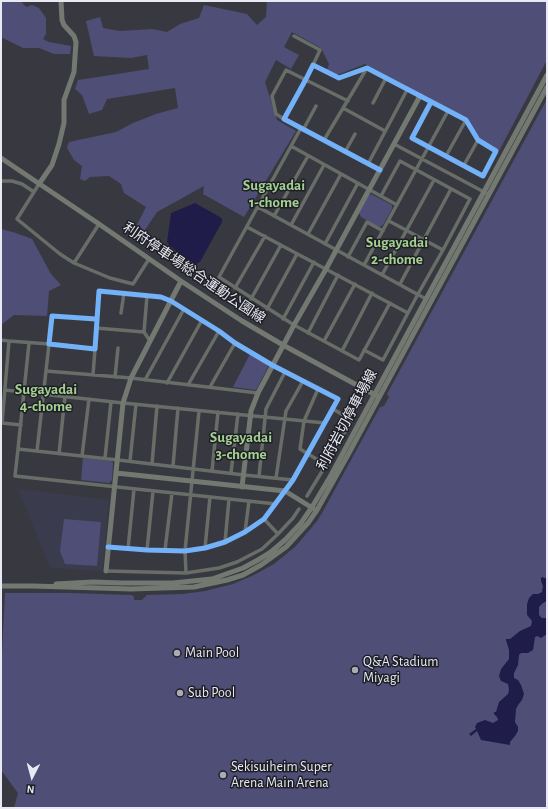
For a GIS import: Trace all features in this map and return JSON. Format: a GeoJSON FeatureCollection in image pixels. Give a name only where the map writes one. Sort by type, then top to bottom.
{"type":"FeatureCollection","features":[{"type":"Feature","properties":{"kind":"main road"},"geometry":{"type":"LineString","coordinates":[[39,184],[52,165],[59,144],[64,123],[64,100],[73,76],[75,65],[76,39],[64,26],[62,20],[61,1]]}},
{"type":"Feature","properties":{"kind":"main road","name":"利府岩切停車場線"},"geometry":{"type":"LineString","coordinates":[[1,586],[124,589],[194,587],[243,575],[261,565],[286,547],[308,523],[314,509],[377,396],[486,193],[547,75]]}},
{"type":"Feature","properties":{"kind":"main road","name":"利府岩切停車場線"},"geometry":{"type":"LineString","coordinates":[[377,396],[426,299],[547,87]]}},
{"type":"Feature","properties":{"kind":"main road"},"geometry":{"type":"LineString","coordinates":[[242,487],[250,416],[258,393],[420,96]]}},
{"type":"Feature","properties":{"kind":"main road","name":"利府停車場総合運動公園線"},"geometry":{"type":"LineString","coordinates":[[1,158],[237,318],[377,396]]}},
{"type":"Feature","properties":{"kind":"main road"},"geometry":{"type":"LineString","coordinates":[[106,571],[123,403],[131,378],[181,281]]}},
{"type":"Feature","properties":{"kind":"main road"},"geometry":{"type":"LineString","coordinates":[[116,473],[285,491],[314,509]]}},
{"type":"Feature","properties":{"kind":"street"},"geometry":{"type":"LineString","coordinates":[[284,119],[320,50],[294,36]]}},
{"type":"Feature","properties":{"kind":"street"},"geometry":{"type":"LineString","coordinates":[[312,65],[339,78],[367,68],[466,120],[478,140],[496,151],[483,176],[412,138],[431,102]]}},
{"type":"Feature","properties":{"kind":"street"},"geometry":{"type":"LineString","coordinates":[[324,140],[367,68]]}},
{"type":"Feature","properties":{"kind":"street"},"geometry":{"type":"LineString","coordinates":[[348,101],[286,70],[272,96],[276,114],[380,170]]}},
{"type":"Feature","properties":{"kind":"street"},"geometry":{"type":"LineString","coordinates":[[373,103],[386,78]]}},
{"type":"Feature","properties":{"kind":"street"},"geometry":{"type":"LineString","coordinates":[[368,164],[407,90]]}},
{"type":"Feature","properties":{"kind":"street"},"geometry":{"type":"LineString","coordinates":[[316,106],[291,146],[219,278],[294,326],[359,360],[390,303]]}},
{"type":"Feature","properties":{"kind":"street"},"geometry":{"type":"LineString","coordinates":[[343,108],[385,132]]}},
{"type":"Feature","properties":{"kind":"street"},"geometry":{"type":"LineString","coordinates":[[364,265],[448,111]]}},
{"type":"Feature","properties":{"kind":"street"},"geometry":{"type":"LineString","coordinates":[[446,156],[466,120]]}},
{"type":"Feature","properties":{"kind":"street"},"geometry":{"type":"LineString","coordinates":[[345,152],[355,134]]}},
{"type":"Feature","properties":{"kind":"street"},"geometry":{"type":"LineString","coordinates":[[464,166],[478,140]]}},
{"type":"Feature","properties":{"kind":"street"},"geometry":{"type":"LineString","coordinates":[[394,144],[486,193]]}},
{"type":"Feature","properties":{"kind":"street"},"geometry":{"type":"LineString","coordinates":[[291,146],[398,205]]}},
{"type":"Feature","properties":{"kind":"street"},"geometry":{"type":"LineString","coordinates":[[274,216],[308,156]]}},
{"type":"Feature","properties":{"kind":"street"},"geometry":{"type":"LineString","coordinates":[[364,350],[383,360],[470,200],[400,161],[381,196]]}},
{"type":"Feature","properties":{"kind":"street"},"geometry":{"type":"LineString","coordinates":[[292,225],[324,165]]}},
{"type":"Feature","properties":{"kind":"street"},"geometry":{"type":"LineString","coordinates":[[308,234],[341,174]]}},
{"type":"Feature","properties":{"kind":"street"},"geometry":{"type":"LineString","coordinates":[[382,275],[434,180]]}},
{"type":"Feature","properties":{"kind":"street"},"geometry":{"type":"LineString","coordinates":[[1,181],[12,181],[22,184],[34,192]]}},
{"type":"Feature","properties":{"kind":"street"},"geometry":{"type":"LineString","coordinates":[[325,244],[358,183]]}},
{"type":"Feature","properties":{"kind":"street"},"geometry":{"type":"LineString","coordinates":[[39,184],[17,219],[74,264],[110,278],[133,284],[149,259]]}},
{"type":"Feature","properties":{"kind":"street"},"geometry":{"type":"LineString","coordinates":[[400,284],[451,189]]}},
{"type":"Feature","properties":{"kind":"street"},"geometry":{"type":"LineString","coordinates":[[258,207],[426,299]]}},
{"type":"Feature","properties":{"kind":"street"},"geometry":{"type":"LineString","coordinates":[[389,221],[443,250]]}},
{"type":"Feature","properties":{"kind":"street"},"geometry":{"type":"LineString","coordinates":[[348,257],[367,222],[383,231]]}},
{"type":"Feature","properties":{"kind":"street"},"geometry":{"type":"LineString","coordinates":[[74,264],[99,224]]}},
{"type":"Feature","properties":{"kind":"street"},"geometry":{"type":"LineString","coordinates":[[247,226],[408,313]]}},
{"type":"Feature","properties":{"kind":"street"},"geometry":{"type":"LineString","coordinates":[[236,288],[264,236]]}},
{"type":"Feature","properties":{"kind":"street"},"geometry":{"type":"LineString","coordinates":[[251,299],[281,245]]}},
{"type":"Feature","properties":{"kind":"street"},"geometry":{"type":"LineString","coordinates":[[267,309],[297,254]]}},
{"type":"Feature","properties":{"kind":"street"},"geometry":{"type":"LineString","coordinates":[[284,319],[314,262]]}},
{"type":"Feature","properties":{"kind":"street"},"geometry":{"type":"LineString","coordinates":[[308,333],[338,276]]}},
{"type":"Feature","properties":{"kind":"street"},"geometry":{"type":"LineString","coordinates":[[324,342],[355,284]]}},
{"type":"Feature","properties":{"kind":"street"},"geometry":{"type":"LineString","coordinates":[[93,375],[99,291],[124,293],[162,297],[170,300],[235,343],[272,365],[338,399],[293,480],[264,519],[245,532],[225,542],[205,548],[186,551],[108,547]]}},
{"type":"Feature","properties":{"kind":"street"},"geometry":{"type":"LineString","coordinates":[[122,313],[124,293]]}},
{"type":"Feature","properties":{"kind":"street"},"geometry":{"type":"LineString","coordinates":[[342,351],[372,294]]}},
{"type":"Feature","properties":{"kind":"street"},"geometry":{"type":"LineString","coordinates":[[147,296],[144,332],[150,341]]}},
{"type":"Feature","properties":{"kind":"street"},"geometry":{"type":"LineString","coordinates":[[145,380],[184,309]]}},
{"type":"Feature","properties":{"kind":"street"},"geometry":{"type":"LineString","coordinates":[[37,451],[52,316],[96,319]]}},
{"type":"Feature","properties":{"kind":"street"},"geometry":{"type":"LineString","coordinates":[[167,383],[202,320]]}},
{"type":"Feature","properties":{"kind":"street"},"geometry":{"type":"LineString","coordinates":[[96,328],[144,332]]}},
{"type":"Feature","properties":{"kind":"street"},"geometry":{"type":"LineString","coordinates":[[188,385],[219,331]]}},
{"type":"Feature","properties":{"kind":"street"},"geometry":{"type":"LineString","coordinates":[[1,340],[95,349]]}},
{"type":"Feature","properties":{"kind":"street"},"geometry":{"type":"LineString","coordinates":[[9,341],[2,423],[21,425]]}},
{"type":"Feature","properties":{"kind":"street"},"geometry":{"type":"LineString","coordinates":[[29,342],[15,476],[276,504]]}},
{"type":"Feature","properties":{"kind":"street"},"geometry":{"type":"LineString","coordinates":[[210,387],[235,343]]}},
{"type":"Feature","properties":{"kind":"street"},"geometry":{"type":"LineString","coordinates":[[115,377],[118,348]]}},
{"type":"Feature","properties":{"kind":"street"},"geometry":{"type":"LineString","coordinates":[[1,370],[6,371]]}},
{"type":"Feature","properties":{"kind":"street"},"geometry":{"type":"LineString","coordinates":[[46,371],[131,378],[258,393]]}},
{"type":"Feature","properties":{"kind":"street"},"geometry":{"type":"LineString","coordinates":[[259,476],[266,408],[285,372]]}},
{"type":"Feature","properties":{"kind":"street"},"geometry":{"type":"LineString","coordinates":[[276,478],[286,411],[303,381]]}},
{"type":"Feature","properties":{"kind":"street"},"geometry":{"type":"LineString","coordinates":[[318,389],[304,421],[300,449],[307,455],[326,465]]}},
{"type":"Feature","properties":{"kind":"street"},"geometry":{"type":"LineString","coordinates":[[5,390],[325,424]]}},
{"type":"Feature","properties":{"kind":"street"},"geometry":{"type":"LineString","coordinates":[[59,454],[65,396]]}},
{"type":"Feature","properties":{"kind":"street"},"geometry":{"type":"LineString","coordinates":[[82,456],[89,399]]}},
{"type":"Feature","properties":{"kind":"street"},"geometry":{"type":"LineString","coordinates":[[105,458],[111,402]]}},
{"type":"Feature","properties":{"kind":"street"},"geometry":{"type":"LineString","coordinates":[[130,461],[136,404]]}},
{"type":"Feature","properties":{"kind":"street"},"geometry":{"type":"LineString","coordinates":[[152,464],[157,406]]}},
{"type":"Feature","properties":{"kind":"street"},"geometry":{"type":"LineString","coordinates":[[173,466],[178,408]]}},
{"type":"Feature","properties":{"kind":"street"},"geometry":{"type":"LineString","coordinates":[[308,496],[350,423],[348,418],[333,409]]}},
{"type":"Feature","properties":{"kind":"street"},"geometry":{"type":"LineString","coordinates":[[186,573],[186,551],[199,410]]}},
{"type":"Feature","properties":{"kind":"street"},"geometry":{"type":"LineString","coordinates":[[212,471],[218,412]]}},
{"type":"Feature","properties":{"kind":"street"},"geometry":{"type":"LineString","coordinates":[[231,473],[238,414]]}},
{"type":"Feature","properties":{"kind":"street"},"geometry":{"type":"LineString","coordinates":[[18,449],[293,480]]}},
{"type":"Feature","properties":{"kind":"street"},"geometry":{"type":"LineString","coordinates":[[128,549],[134,489]]}},
{"type":"Feature","properties":{"kind":"street"},"geometry":{"type":"LineString","coordinates":[[147,550],[153,491]]}},
{"type":"Feature","properties":{"kind":"street"},"geometry":{"type":"LineString","coordinates":[[165,550],[172,493]]}},
{"type":"Feature","properties":{"kind":"street"},"geometry":{"type":"LineString","coordinates":[[205,548],[210,497]]}},
{"type":"Feature","properties":{"kind":"street"},"geometry":{"type":"LineString","coordinates":[[225,542],[229,499]]}},
{"type":"Feature","properties":{"kind":"street"},"geometry":{"type":"LineString","coordinates":[[245,532],[249,501]]}},
{"type":"Feature","properties":{"kind":"street"},"geometry":{"type":"LineString","coordinates":[[106,571],[186,573],[219,568],[237,562],[262,549],[293,518],[299,509]]}},
{"type":"Feature","properties":{"kind":"street"},"geometry":{"type":"LineString","coordinates":[[264,519],[278,534]]}},
{"type":"Feature","properties":{"kind":"shaded area"},"geometry":{"type":"Polygon","coordinates":[[[1,1],[21,1],[26,7],[32,5],[39,8],[46,18],[46,34],[43,39],[49,42],[71,46],[70,54],[54,54],[39,48],[23,48],[1,37],[1,1]]]}},
{"type":"Feature","properties":{"kind":"shaded area"},"geometry":{"type":"Polygon","coordinates":[[[267,1],[547,1],[547,60],[499,151],[480,139],[467,119],[365,64],[337,75],[327,70],[329,64],[321,48],[292,32],[284,47],[299,55],[291,69],[276,60],[265,82],[277,120],[296,131],[244,217],[203,194],[204,186],[157,212],[137,242],[130,238],[146,207],[124,193],[121,184],[109,176],[90,177],[85,181],[80,179],[82,166],[74,160],[67,148],[69,142],[116,132],[133,123],[156,114],[178,108],[175,88],[107,99],[102,110],[89,114],[82,95],[75,89],[78,80],[149,69],[147,55],[131,58],[94,56],[86,21],[100,17],[103,28],[120,31],[152,29],[167,32],[180,24],[199,18],[204,5],[247,14],[257,25],[266,17],[267,1]]]}},
{"type":"Feature","properties":{"kind":"shaded area"},"geometry":{"type":"Polygon","coordinates":[[[547,99],[547,808],[14,808],[18,793],[1,770],[1,655],[5,593],[132,595],[134,600],[142,600],[147,595],[183,594],[205,591],[233,584],[254,575],[274,564],[296,546],[317,521],[380,407],[384,406],[389,397],[387,394],[547,99]]]}},
{"type":"Feature","properties":{"kind":"shaded area"},"geometry":{"type":"Polygon","coordinates":[[[371,194],[392,205],[392,209],[383,225],[379,227],[361,217],[359,213],[368,195],[371,194]]]}},
{"type":"Feature","properties":{"kind":"shaded area"},"geometry":{"type":"Polygon","coordinates":[[[195,203],[222,219],[222,222],[200,262],[196,264],[190,260],[188,261],[167,242],[171,213],[195,203]]]}},
{"type":"Feature","properties":{"kind":"shaded area"},"geometry":{"type":"Polygon","coordinates":[[[1,229],[32,239],[51,274],[61,285],[49,291],[47,316],[14,315],[1,325],[1,229]]]}},
{"type":"Feature","properties":{"kind":"shaded area"},"geometry":{"type":"Polygon","coordinates":[[[250,354],[267,364],[268,367],[256,390],[233,387],[250,354]]]}},
{"type":"Feature","properties":{"kind":"shaded area"},"geometry":{"type":"Polygon","coordinates":[[[83,458],[111,461],[113,463],[112,480],[109,483],[81,480],[83,458]]]}},
{"type":"Feature","properties":{"kind":"shaded area"},"geometry":{"type":"Polygon","coordinates":[[[18,489],[109,500],[102,571],[50,568],[18,489]]]}},
{"type":"Feature","properties":{"kind":"shaded area"},"geometry":{"type":"Polygon","coordinates":[[[64,519],[101,522],[97,566],[65,564],[60,551],[64,519]]]}},
{"type":"Feature","properties":{"kind":"shaded area"},"geometry":{"type":"Polygon","coordinates":[[[542,577],[547,578],[547,601],[539,607],[539,615],[542,618],[547,618],[547,634],[541,638],[537,636],[535,637],[533,650],[528,653],[521,653],[519,655],[514,678],[518,680],[524,694],[516,709],[515,722],[518,727],[518,731],[510,742],[510,745],[481,740],[477,731],[471,736],[469,734],[476,729],[475,727],[477,723],[485,720],[493,723],[498,720],[494,712],[496,712],[499,702],[508,694],[509,690],[508,684],[501,681],[499,676],[501,669],[509,659],[509,650],[506,639],[510,639],[520,631],[531,626],[532,621],[527,615],[527,604],[529,598],[533,594],[542,592],[542,577]]]}},
{"type":"Feature","properties":{"kind":"cycle path"},"geometry":{"type":"LineString","coordinates":[[380,170],[284,119],[313,65],[339,78],[367,68],[466,120],[478,140],[496,151],[483,176],[412,138],[431,102]]}},
{"type":"Feature","properties":{"kind":"cycle path"},"geometry":{"type":"LineString","coordinates":[[96,319],[52,316],[49,344],[95,349],[99,291],[161,297],[171,301],[219,331],[235,343],[272,365],[338,399],[293,480],[264,519],[245,532],[225,542],[205,548],[185,551],[108,547]]}},
{"type":"Feature","properties":{"kind":"place","name":"Main Pool"},"geometry":{"type":"Point","coordinates":[177,653]}},
{"type":"Feature","properties":{"kind":"place","name":"Q&A Stadium Miyagi"},"geometry":{"type":"Point","coordinates":[355,670]}},
{"type":"Feature","properties":{"kind":"place","name":"Sub Pool"},"geometry":{"type":"Point","coordinates":[180,693]}},
{"type":"Feature","properties":{"kind":"place","name":"Sekisuiheim Super Arena Main Arena"},"geometry":{"type":"Point","coordinates":[223,775]}},
{"type":"Feature","properties":{"kind":"district","name":"Sugayadai 1-chome"},"geometry":{"type":"Point","coordinates":[274,194]}},
{"type":"Feature","properties":{"kind":"district","name":"Sugayadai 2-chome"},"geometry":{"type":"Point","coordinates":[397,250]}},
{"type":"Feature","properties":{"kind":"district","name":"Sugayadai 4-chome"},"geometry":{"type":"Point","coordinates":[46,398]}},
{"type":"Feature","properties":{"kind":"district","name":"Sugayadai 3-chome"},"geometry":{"type":"Point","coordinates":[241,446]}}]}
